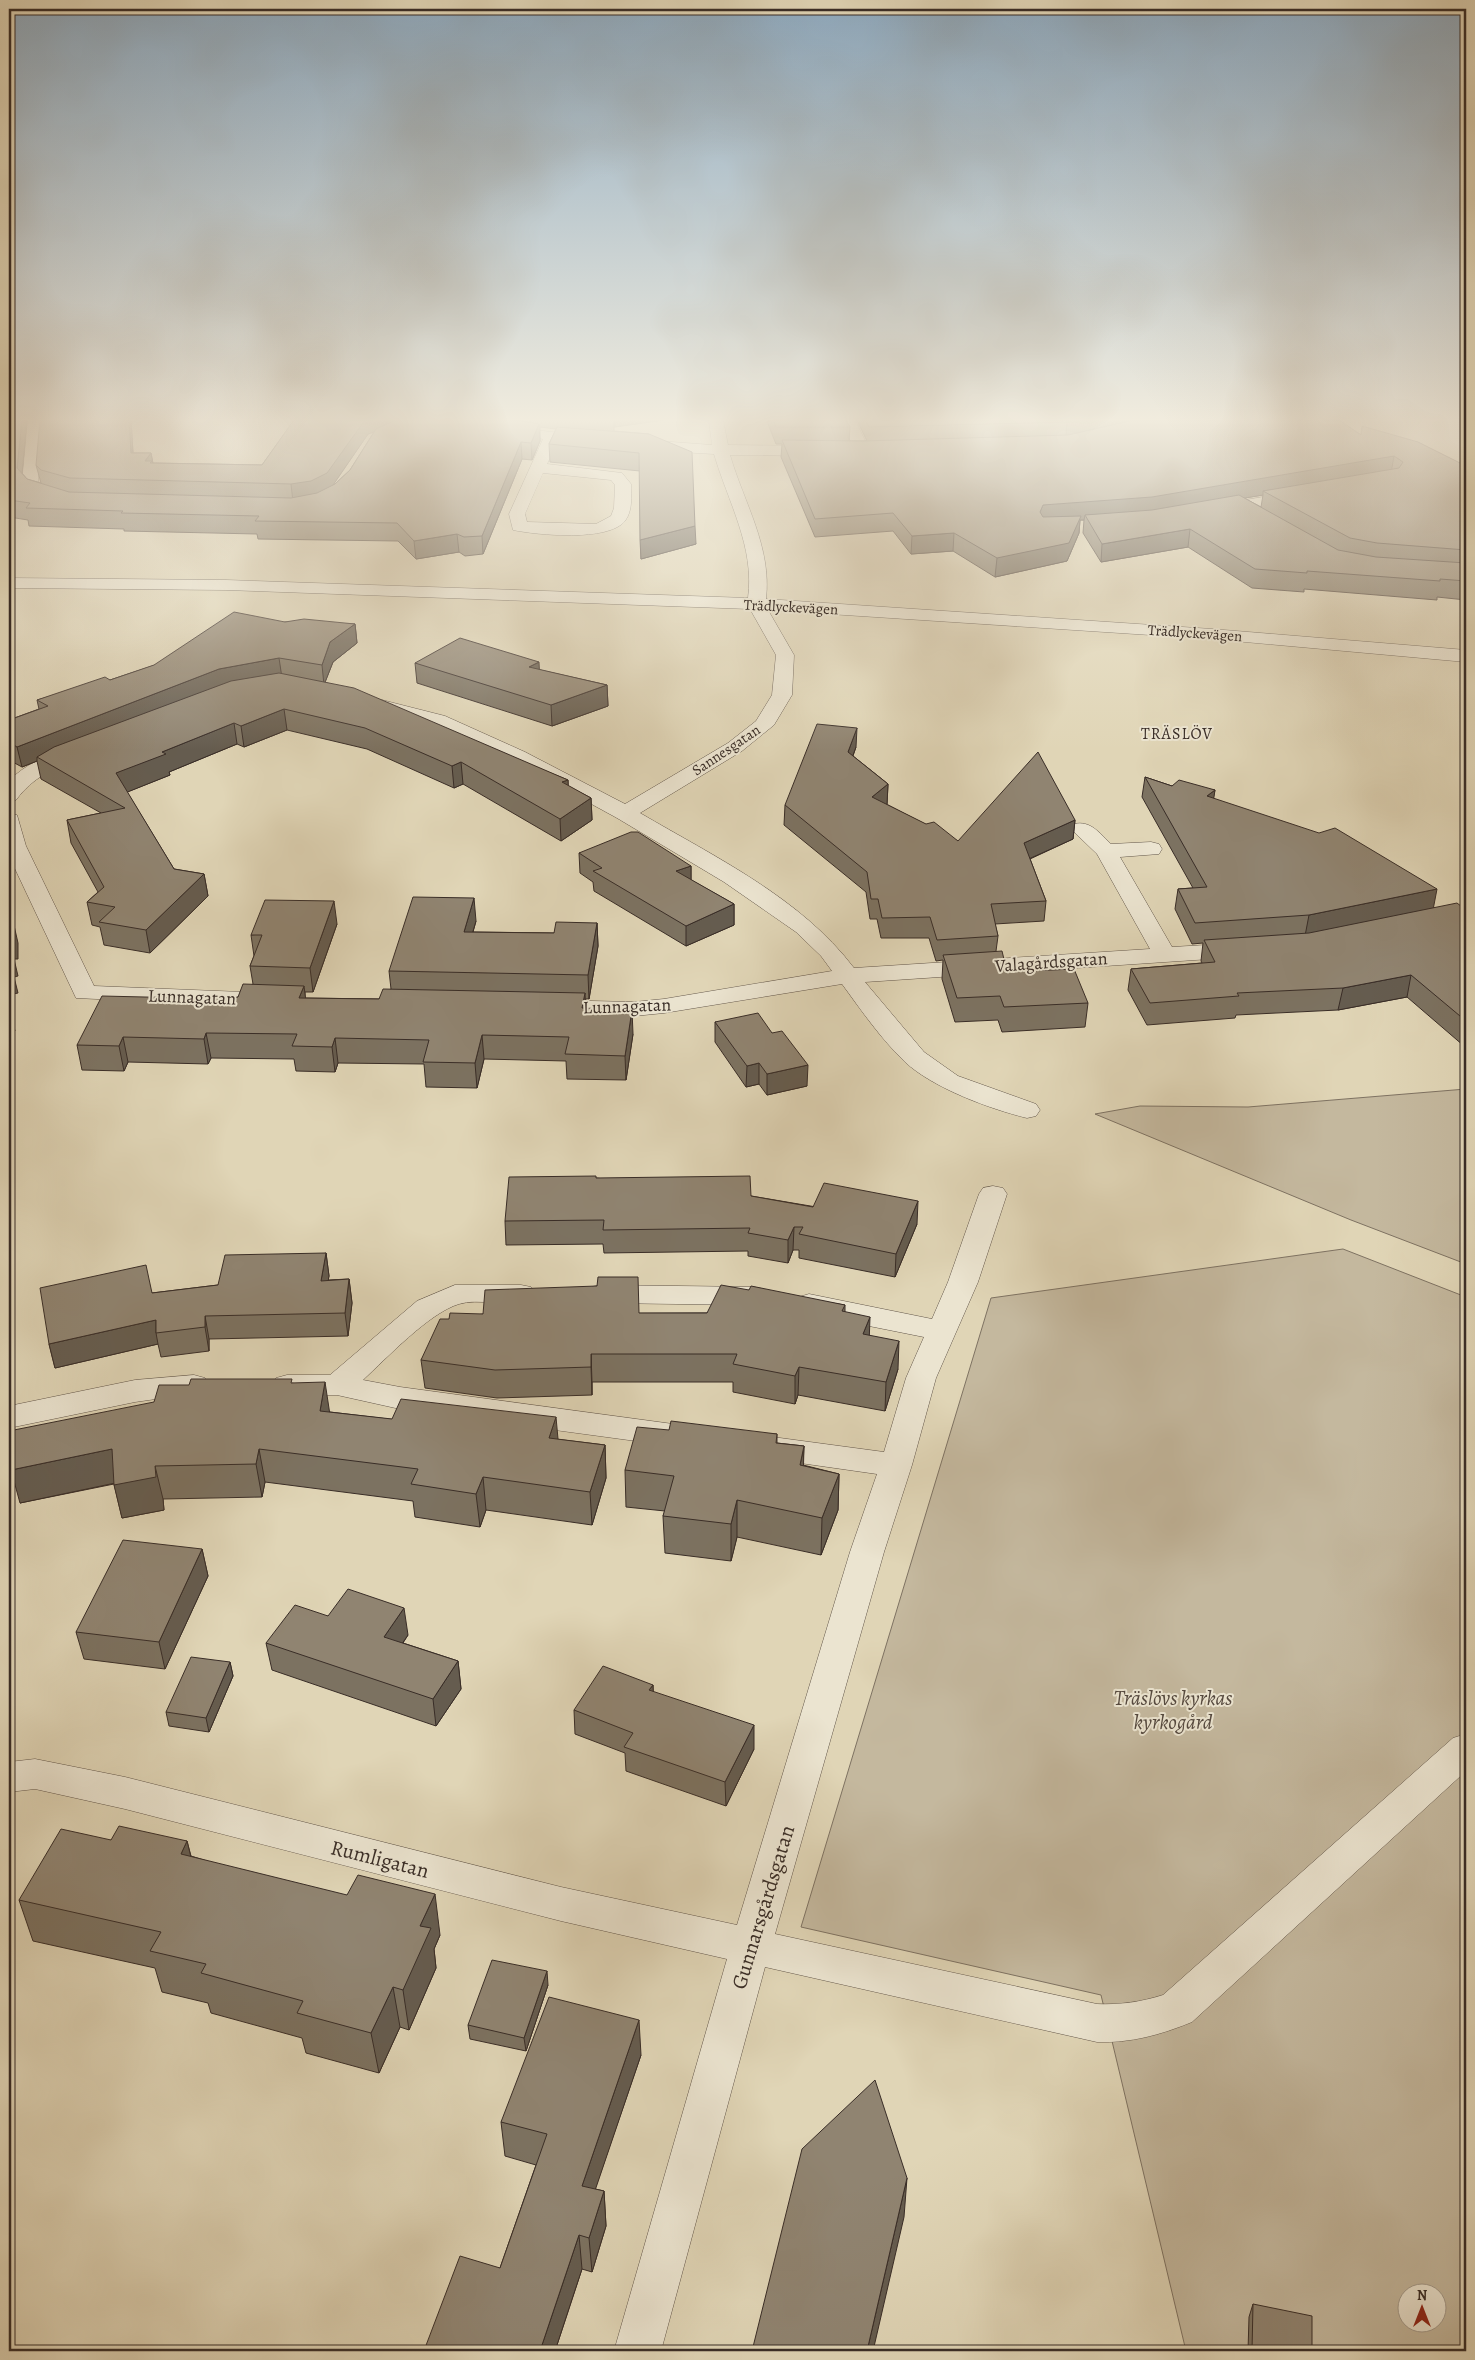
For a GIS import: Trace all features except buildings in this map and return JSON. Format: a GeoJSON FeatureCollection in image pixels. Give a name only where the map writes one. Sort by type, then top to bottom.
{"type":"FeatureCollection","features":[{"type":"Feature","properties":{"kind":"street"},"geometry":{"type":"LineString","coordinates":[[749,530],[758,567],[760,587],[756,604]]}},
{"type":"Feature","properties":{"kind":"street","name":"Trädlyckevägen"},"geometry":{"type":"LineString","coordinates":[[9,583],[226,585],[756,604],[1202,633],[1466,656]]}},
{"type":"Feature","properties":{"kind":"street","name":"Trädlyckevägen"},"geometry":{"type":"LineString","coordinates":[[9,588],[114,584]]}},
{"type":"Feature","properties":{"kind":"street","name":"Sannesgatan"},"geometry":{"type":"LineString","coordinates":[[625,813],[735,747],[764,725],[782,695],[785,655],[756,604]]}},
{"type":"Feature","properties":{"kind":"street"},"geometry":{"type":"LineString","coordinates":[[358,701],[438,720],[518,756],[625,813],[732,877],[804,927],[829,951],[846,976],[914,1056],[949,1081],[1027,1110]]}},
{"type":"Feature","properties":{"kind":"street"},"geometry":{"type":"LineString","coordinates":[[9,796],[17,783],[30,773],[94,746]]}},
{"type":"Feature","properties":{"kind":"street","name":"Lunnagatan"},"geometry":{"type":"LineString","coordinates":[[9,820],[15,846],[85,993],[291,1001]]}},
{"type":"Feature","properties":{"kind":"street"},"geometry":{"type":"LineString","coordinates":[[1082,830],[1106,851],[1165,955]]}},
{"type":"Feature","properties":{"kind":"street"},"geometry":{"type":"LineString","coordinates":[[1106,851],[1151,849]]}},
{"type":"Feature","properties":{"kind":"street","name":"Valagårdsgatan"},"geometry":{"type":"LineString","coordinates":[[846,976],[1265,948]]}},
{"type":"Feature","properties":{"kind":"street","name":"Lunnagatan"},"geometry":{"type":"LineString","coordinates":[[526,1007],[634,1009],[664,1006],[846,976]]}},
{"type":"Feature","properties":{"kind":"street","name":"Gunnarsgårdsgatan"},"geometry":{"type":"LineString","coordinates":[[637,2351],[751,1946],[867,1552],[896,1465],[921,1378],[963,1282],[994,1194]]}},
{"type":"Feature","properties":{"kind":"street"},"geometry":{"type":"LineString","coordinates":[[337,1385],[427,1308],[455,1294],[543,1294]]}},
{"type":"Feature","properties":{"kind":"street"},"geometry":{"type":"LineString","coordinates":[[572,1294],[719,1294],[775,1297],[942,1331]]}},
{"type":"Feature","properties":{"kind":"street"},"geometry":{"type":"LineString","coordinates":[[9,1417],[135,1392],[218,1384]]}},
{"type":"Feature","properties":{"kind":"street"},"geometry":{"type":"LineString","coordinates":[[255,1385],[337,1385],[400,1398],[896,1465]]}},
{"type":"Feature","properties":{"kind":"street","name":"Rumligatan"},"geometry":{"type":"LineString","coordinates":[[9,1777],[35,1774],[125,1793],[561,1904],[1097,2024],[1120,2024],[1153,2019],[1177,2009],[1466,1750]]}},
{"type":"Feature","properties":{"kind":"green space"},"geometry":{"type":"Polygon","coordinates":[[[1466,1089],[1466,1264],[1351,1220],[1095,1114],[1140,1106],[1248,1107],[1466,1089]]]}},
{"type":"Feature","properties":{"kind":"green space","name":"Träslövs kyrkas kyrkogård"},"geometry":{"type":"Polygon","coordinates":[[[1343,1249],[1466,1297],[1466,2351],[1186,2351],[1101,1995],[801,1927],[991,1298],[1343,1249]]]}},
{"type":"Feature","properties":{"kind":"district","name":"TRÄSLÖV"},"geometry":{"type":"Point","coordinates":[1177,733]}}]}
